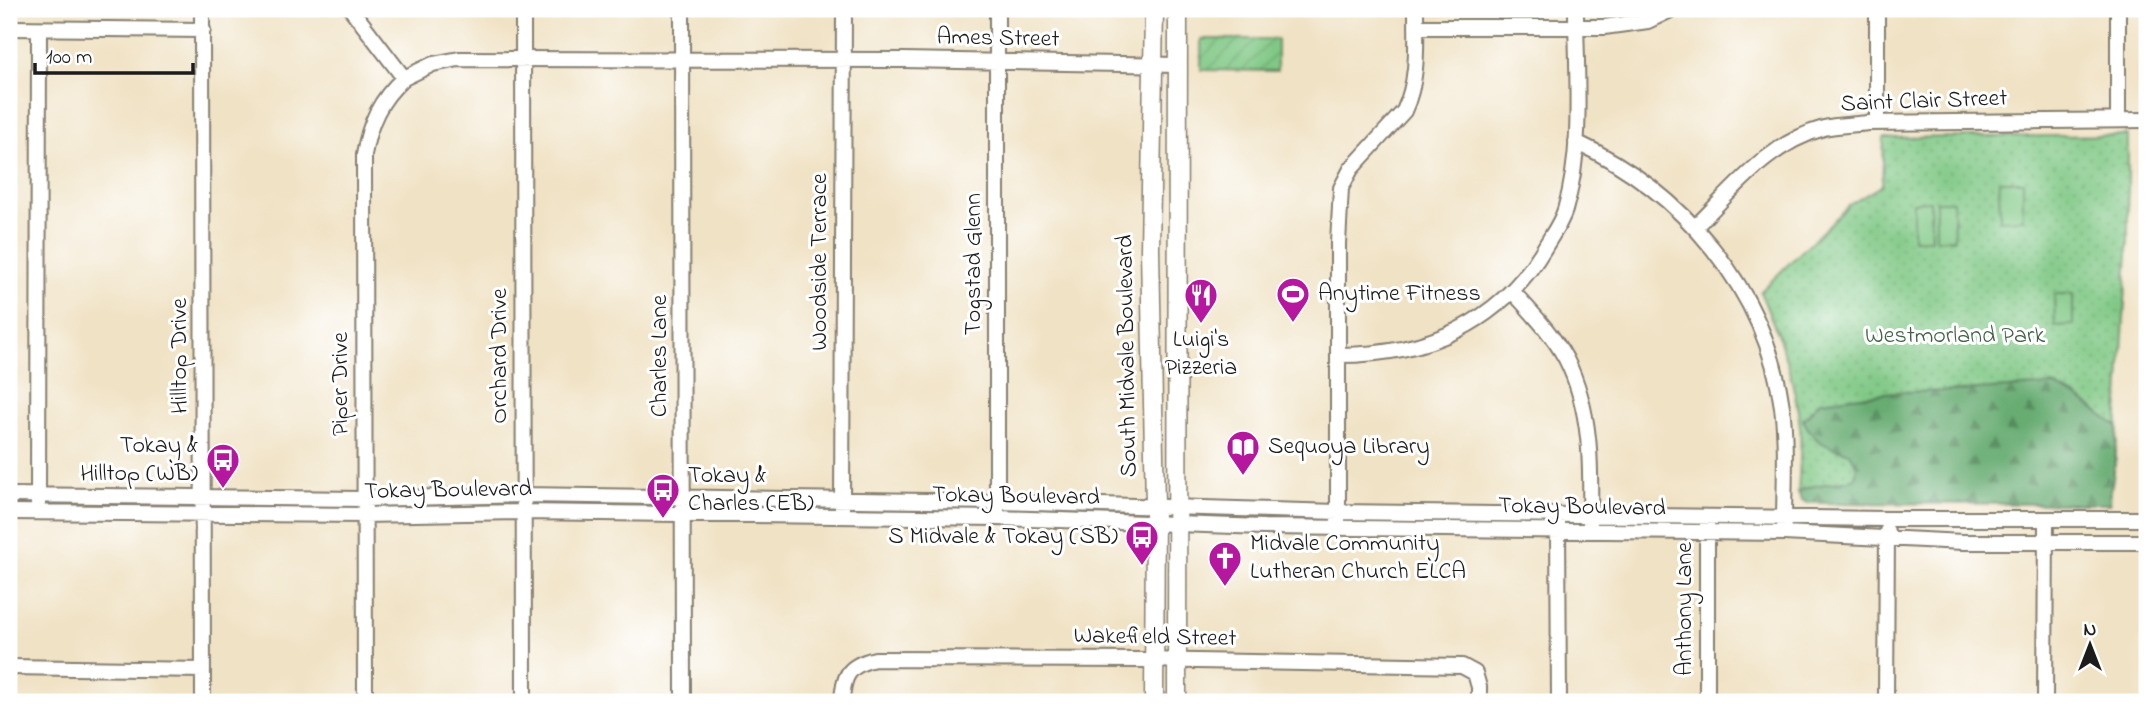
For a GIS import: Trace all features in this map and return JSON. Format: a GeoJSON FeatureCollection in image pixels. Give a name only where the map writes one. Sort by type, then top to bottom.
{"type":"FeatureCollection","features":[{"type":"Feature","properties":{"kind":"main road","name":"South Midvale Boulevard"},"geometry":{"type":"LineString","coordinates":[[1154,9],[1150,249],[1155,514],[1154,702]]}},
{"type":"Feature","properties":{"kind":"main road","name":"South Midvale Boulevard"},"geometry":{"type":"LineString","coordinates":[[1177,702],[1178,9]]}},
{"type":"Feature","properties":{"kind":"main road"},"geometry":{"type":"LineString","coordinates":[[1150,249],[1167,333],[1170,342],[1177,348]]}},
{"type":"Feature","properties":{"kind":"street","name":"Hilltop Drive"},"geometry":{"type":"LineString","coordinates":[[202,9],[203,702]]}},
{"type":"Feature","properties":{"kind":"street"},"geometry":{"type":"LineString","coordinates":[[351,9],[404,78]]}},
{"type":"Feature","properties":{"kind":"street","name":"Orchard Drive"},"geometry":{"type":"LineString","coordinates":[[523,9],[524,702]]}},
{"type":"Feature","properties":{"kind":"street","name":"Charles Lane"},"geometry":{"type":"LineString","coordinates":[[682,9],[683,702]]}},
{"type":"Feature","properties":{"kind":"street","name":"Woodside Terrace"},"geometry":{"type":"LineString","coordinates":[[842,516],[844,9]]}},
{"type":"Feature","properties":{"kind":"street","name":"Togstad Glenn"},"geometry":{"type":"LineString","coordinates":[[997,9],[997,518]]}},
{"type":"Feature","properties":{"kind":"street"},"geometry":{"type":"LineString","coordinates":[[1338,528],[1338,256],[1341,188],[1351,169],[1404,111],[1408,102],[1415,79],[1416,9]]}},
{"type":"Feature","properties":{"kind":"street"},"geometry":{"type":"LineString","coordinates":[[1339,355],[1377,354],[1424,345],[1463,328],[1512,291],[1539,257],[1565,210],[1576,142],[1576,9]]}},
{"type":"Feature","properties":{"kind":"street"},"geometry":{"type":"LineString","coordinates":[[1416,27],[1627,26],[1648,21],[1673,9]]}},
{"type":"Feature","properties":{"kind":"street"},"geometry":{"type":"LineString","coordinates":[[1877,9],[1877,123]]}},
{"type":"Feature","properties":{"kind":"street"},"geometry":{"type":"LineString","coordinates":[[2118,9],[2123,120]]}},
{"type":"Feature","properties":{"kind":"street"},"geometry":{"type":"LineString","coordinates":[[2123,120],[2128,9]]}},
{"type":"Feature","properties":{"kind":"street"},"geometry":{"type":"LineString","coordinates":[[9,29],[202,30]]}},
{"type":"Feature","properties":{"kind":"street"},"geometry":{"type":"LineString","coordinates":[[38,512],[39,30]]}},
{"type":"Feature","properties":{"kind":"street","name":"Ames Street"},"geometry":{"type":"LineString","coordinates":[[404,78],[433,64],[449,60],[844,60],[1178,65]]}},
{"type":"Feature","properties":{"kind":"street","name":"Piper Drive"},"geometry":{"type":"LineString","coordinates":[[365,702],[364,155],[375,115],[385,98],[404,78]]}},
{"type":"Feature","properties":{"kind":"street","name":"Saint Clair Street"},"geometry":{"type":"LineString","coordinates":[[1696,226],[1768,156],[1793,140],[1825,128],[1877,123],[2147,120]]}},
{"type":"Feature","properties":{"kind":"street"},"geometry":{"type":"LineString","coordinates":[[1576,142],[1613,162],[1696,226],[1743,290],[1764,336],[1781,399],[1784,433],[1784,533]]}},
{"type":"Feature","properties":{"kind":"street"},"geometry":{"type":"LineString","coordinates":[[1512,291],[1550,335],[1565,357],[1576,382],[1589,432],[1590,530]]}},
{"type":"Feature","properties":{"kind":"street","name":"Tokay Boulevard"},"geometry":{"type":"LineString","coordinates":[[9,495],[364,499],[523,495],[997,502],[1338,528],[1784,533],[1887,539],[2147,542]]}},
{"type":"Feature","properties":{"kind":"street","name":"Tokay Boulevard"},"geometry":{"type":"LineString","coordinates":[[9,512],[364,515],[523,512],[997,518],[1155,514]]}},
{"type":"Feature","properties":{"kind":"street","name":"Tokay Boulevard"},"geometry":{"type":"LineString","coordinates":[[1179,515],[1338,512],[1887,519],[2147,519]]}},
{"type":"Feature","properties":{"kind":"street"},"geometry":{"type":"LineString","coordinates":[[1559,514],[1559,702]]}},
{"type":"Feature","properties":{"kind":"street","name":"Anthony Lane"},"geometry":{"type":"LineString","coordinates":[[1707,516],[1707,702]]}},
{"type":"Feature","properties":{"kind":"street"},"geometry":{"type":"LineString","coordinates":[[1886,702],[1887,519]]}},
{"type":"Feature","properties":{"kind":"street"},"geometry":{"type":"LineString","coordinates":[[2045,702],[2046,520]]}},
{"type":"Feature","properties":{"kind":"street","name":"Wakefield Street"},"geometry":{"type":"LineString","coordinates":[[842,702],[844,680],[850,671],[859,662],[875,659],[1154,660],[1462,666],[1475,673],[1479,702]]}},
{"type":"Feature","properties":{"kind":"street"},"geometry":{"type":"LineString","coordinates":[[9,667],[203,670]]}},
{"type":"Feature","properties":{"kind":"green space"},"geometry":{"type":"Polygon","coordinates":[[[1201,39],[1277,39],[1277,71],[1201,70],[1201,39]]]}},
{"type":"Feature","properties":{"kind":"green space","name":"Westmorland Park"},"geometry":{"type":"Polygon","coordinates":[[[2128,135],[2128,254],[2115,464],[2109,504],[1807,503],[1801,499],[1798,492],[1801,435],[1798,409],[1780,341],[1760,292],[1849,205],[1882,185],[1884,138],[2128,135]]]}},
{"type":"Feature","properties":{"kind":"green space"},"geometry":{"type":"Polygon","coordinates":[[[1999,181],[2023,181],[2023,219],[2000,220],[1999,181]]]}},
{"type":"Feature","properties":{"kind":"green space"},"geometry":{"type":"Polygon","coordinates":[[[1930,201],[1931,239],[1913,239],[1913,202],[1930,201]]]}},
{"type":"Feature","properties":{"kind":"green space"},"geometry":{"type":"Polygon","coordinates":[[[1936,201],[1953,201],[1954,239],[1936,239],[1936,201]]]}},
{"type":"Feature","properties":{"kind":"green space"},"geometry":{"type":"Polygon","coordinates":[[[2054,294],[2073,294],[2073,325],[2055,326],[2054,294]]]}},
{"type":"Feature","properties":{"kind":"green space"},"geometry":{"type":"Polygon","coordinates":[[[2053,385],[2079,398],[2118,427],[2109,504],[1807,503],[1801,499],[1798,492],[1805,489],[1855,478],[1857,466],[1850,453],[1822,443],[1812,435],[1803,420],[1820,401],[1894,392],[2053,385]]]}},
{"type":"Feature","properties":{"kind":"place","name":"Anytime Fitness"},"geometry":{"type":"Point","coordinates":[1293,324]}},
{"type":"Feature","properties":{"kind":"place","name":"Luigi's Pizzeria"},"geometry":{"type":"Point","coordinates":[1201,325]}},
{"type":"Feature","properties":{"kind":"place","name":"Sequoya Library"},"geometry":{"type":"Point","coordinates":[1243,477]}},
{"type":"Feature","properties":{"kind":"place","name":"Tokay & Hilltop (WB)"},"geometry":{"type":"Point","coordinates":[223,490]}},
{"type":"Feature","properties":{"kind":"place","name":"Tokay & Charles (EB)"},"geometry":{"type":"Point","coordinates":[663,520]}},
{"type":"Feature","properties":{"kind":"place","name":"S Midvale & Tokay (SB)"},"geometry":{"type":"Point","coordinates":[1142,567]}},
{"type":"Feature","properties":{"kind":"place","name":"Midvale Community Lutheran Church ELCA"},"geometry":{"type":"Point","coordinates":[1225,588]}}]}
